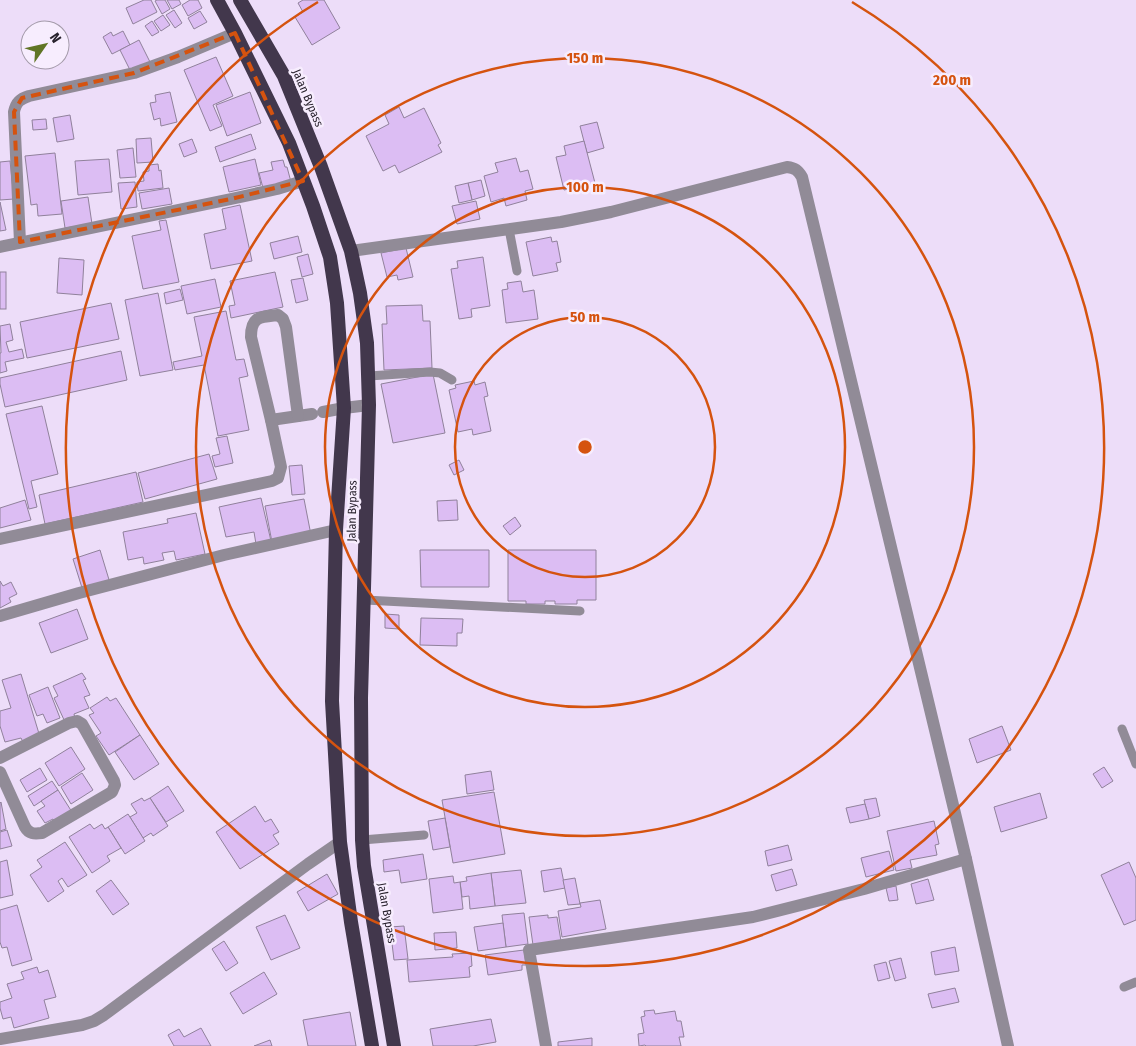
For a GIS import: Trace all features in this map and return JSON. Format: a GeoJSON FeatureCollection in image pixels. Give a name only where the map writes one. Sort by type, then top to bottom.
{"type":"FeatureCollection","features":[{"type":"Feature","properties":{"kind":"highway","name":"Jalan Bypass"},"geometry":{"type":"LineString","coordinates":[[217,0],[289,143],[330,257],[337,303],[344,408],[336,530],[332,701],[340,842],[351,922],[372,1046]]}},
{"type":"Feature","properties":{"kind":"highway","name":"Jalan Bypass"},"geometry":{"type":"LineString","coordinates":[[240,0],[284,76],[321,167],[351,250],[360,293],[366,334],[369,376],[361,698],[362,840],[364,866],[394,1046]]}},
{"type":"Feature","properties":{"kind":"street"},"geometry":{"type":"LineString","coordinates":[[20,242],[14,112],[16,103],[22,98],[29,96],[134,73],[235,33]]}},
{"type":"Feature","properties":{"kind":"street"},"geometry":{"type":"LineString","coordinates":[[351,250],[561,222],[787,167],[798,171],[802,176],[966,859],[1008,1046]]}},
{"type":"Feature","properties":{"kind":"street"},"geometry":{"type":"LineString","coordinates":[[0,246],[231,200],[303,181]]}},
{"type":"Feature","properties":{"kind":"street"},"geometry":{"type":"LineString","coordinates":[[0,539],[272,481],[278,478],[281,467],[251,337],[251,328],[255,320],[260,317],[278,315],[286,327],[298,416]]}},
{"type":"Feature","properties":{"kind":"street"},"geometry":{"type":"LineString","coordinates":[[271,420],[369,405]]}},
{"type":"Feature","properties":{"kind":"street"},"geometry":{"type":"LineString","coordinates":[[0,616],[224,555],[336,530]]}},
{"type":"Feature","properties":{"kind":"street"},"geometry":{"type":"LineString","coordinates":[[0,758],[69,723],[77,721],[82,724],[115,785],[112,792],[42,833],[34,834],[25,827],[0,772]]}},
{"type":"Feature","properties":{"kind":"street"},"geometry":{"type":"LineString","coordinates":[[0,1039],[82,1025],[99,1018],[340,842]]}},
{"type":"Feature","properties":{"kind":"street"},"geometry":{"type":"LineString","coordinates":[[546,1046],[529,950],[753,918],[864,889],[966,859]]}},
{"type":"Feature","properties":{"kind":"lane"},"geometry":{"type":"LineString","coordinates":[[509,229],[517,271]]}},
{"type":"Feature","properties":{"kind":"lane"},"geometry":{"type":"LineString","coordinates":[[369,376],[430,372],[440,373],[452,380]]}},
{"type":"Feature","properties":{"kind":"lane"},"geometry":{"type":"LineString","coordinates":[[364,600],[580,611]]}},
{"type":"Feature","properties":{"kind":"lane"},"geometry":{"type":"LineString","coordinates":[[1122,729],[1136,764]]}},
{"type":"Feature","properties":{"kind":"lane"},"geometry":{"type":"LineString","coordinates":[[362,840],[424,835]]}},
{"type":"Feature","properties":{"kind":"lane"},"geometry":{"type":"LineString","coordinates":[[1124,987],[1136,982]]}},
{"type":"Feature","properties":{"kind":"highlighted area"},"geometry":{"type":"Polygon","coordinates":[[[235,33],[303,181],[231,199],[20,242],[14,112],[22,98],[134,73],[235,33]]]}},
{"type":"Feature","properties":{"kind":"building"},"geometry":{"type":"Polygon","coordinates":[[[144,0],[151,0],[157,12],[133,24],[126,8],[144,0]]]}},
{"type":"Feature","properties":{"kind":"building"},"geometry":{"type":"Polygon","coordinates":[[[165,0],[170,9],[162,14],[155,1],[165,0]]]}},
{"type":"Feature","properties":{"kind":"building"},"geometry":{"type":"Polygon","coordinates":[[[167,0],[179,0],[181,4],[172,9],[167,0]]]}},
{"type":"Feature","properties":{"kind":"building"},"geometry":{"type":"Polygon","coordinates":[[[190,0],[198,0],[202,8],[188,16],[182,5],[190,0]]]}},
{"type":"Feature","properties":{"kind":"building"},"geometry":{"type":"Polygon","coordinates":[[[303,0],[324,0],[340,28],[312,45],[295,17],[303,12],[298,3],[303,0]]]}},
{"type":"Feature","properties":{"kind":"building"},"geometry":{"type":"Polygon","coordinates":[[[174,10],[182,23],[175,28],[166,15],[174,10]]]}},
{"type":"Feature","properties":{"kind":"building"},"geometry":{"type":"Polygon","coordinates":[[[200,11],[207,22],[194,29],[188,18],[200,11]]]}},
{"type":"Feature","properties":{"kind":"building"},"geometry":{"type":"Polygon","coordinates":[[[163,15],[170,25],[161,31],[154,21],[163,15]]]}},
{"type":"Feature","properties":{"kind":"building"},"geometry":{"type":"Polygon","coordinates":[[[152,21],[159,32],[152,36],[145,26],[152,21]]]}},
{"type":"Feature","properties":{"kind":"building"},"geometry":{"type":"Polygon","coordinates":[[[123,31],[130,45],[112,54],[103,37],[111,32],[113,36],[123,31]]]}},
{"type":"Feature","properties":{"kind":"building"},"geometry":{"type":"Polygon","coordinates":[[[139,40],[150,62],[131,72],[120,50],[139,40]]]}},
{"type":"Feature","properties":{"kind":"building"},"geometry":{"type":"Polygon","coordinates":[[[216,57],[233,96],[213,105],[222,126],[210,131],[184,70],[216,57]]]}},
{"type":"Feature","properties":{"kind":"building"},"geometry":{"type":"Polygon","coordinates":[[[170,92],[177,122],[161,126],[160,118],[154,120],[150,103],[156,102],[155,95],[170,92]]]}},
{"type":"Feature","properties":{"kind":"building"},"geometry":{"type":"Polygon","coordinates":[[[250,92],[261,123],[227,136],[216,105],[250,92]]]}},
{"type":"Feature","properties":{"kind":"building"},"geometry":{"type":"Polygon","coordinates":[[[399,107],[404,118],[424,108],[441,143],[438,145],[442,152],[399,173],[395,165],[383,171],[366,136],[389,124],[385,115],[399,107]]]}},
{"type":"Feature","properties":{"kind":"building"},"geometry":{"type":"Polygon","coordinates":[[[70,115],[74,139],[57,142],[53,118],[70,115]]]}},
{"type":"Feature","properties":{"kind":"building"},"geometry":{"type":"Polygon","coordinates":[[[46,119],[47,129],[33,130],[32,120],[46,119]]]}},
{"type":"Feature","properties":{"kind":"building"},"geometry":{"type":"Polygon","coordinates":[[[597,122],[604,148],[587,153],[580,126],[597,122]]]}},
{"type":"Feature","properties":{"kind":"building"},"geometry":{"type":"Polygon","coordinates":[[[251,134],[256,149],[220,162],[215,147],[251,134]]]}},
{"type":"Feature","properties":{"kind":"building"},"geometry":{"type":"Polygon","coordinates":[[[151,138],[153,162],[137,163],[136,139],[151,138]]]}},
{"type":"Feature","properties":{"kind":"building"},"geometry":{"type":"Polygon","coordinates":[[[192,139],[197,152],[184,157],[179,144],[192,139]]]}},
{"type":"Feature","properties":{"kind":"building"},"geometry":{"type":"Polygon","coordinates":[[[584,141],[595,183],[564,190],[556,157],[566,155],[564,146],[584,141]]]}},
{"type":"Feature","properties":{"kind":"building"},"geometry":{"type":"Polygon","coordinates":[[[133,148],[136,177],[120,178],[117,150],[133,148]]]}},
{"type":"Feature","properties":{"kind":"building"},"geometry":{"type":"Polygon","coordinates":[[[55,153],[62,214],[38,216],[37,204],[31,205],[25,156],[55,153]]]}},
{"type":"Feature","properties":{"kind":"building"},"geometry":{"type":"Polygon","coordinates":[[[516,158],[520,172],[528,170],[533,189],[525,191],[527,200],[506,206],[504,198],[491,202],[484,176],[498,172],[495,163],[516,158]]]}},
{"type":"Feature","properties":{"kind":"building"},"geometry":{"type":"Polygon","coordinates":[[[109,159],[112,192],[78,195],[75,161],[109,159]]]}},
{"type":"Feature","properties":{"kind":"building"},"geometry":{"type":"Polygon","coordinates":[[[255,159],[261,185],[229,192],[223,167],[255,159]]]}},
{"type":"Feature","properties":{"kind":"building"},"geometry":{"type":"Polygon","coordinates":[[[283,160],[291,182],[263,188],[259,173],[273,170],[271,162],[283,160]]]}},
{"type":"Feature","properties":{"kind":"building"},"geometry":{"type":"Polygon","coordinates":[[[10,161],[14,199],[0,200],[0,162],[10,161]]]}},
{"type":"Feature","properties":{"kind":"building"},"geometry":{"type":"Polygon","coordinates":[[[158,164],[159,171],[161,170],[163,188],[138,191],[137,182],[144,181],[143,172],[149,171],[149,165],[158,164]]]}},
{"type":"Feature","properties":{"kind":"building"},"geometry":{"type":"Polygon","coordinates":[[[481,180],[485,196],[472,200],[468,183],[481,180]]]}},
{"type":"Feature","properties":{"kind":"building"},"geometry":{"type":"Polygon","coordinates":[[[135,182],[137,207],[121,209],[118,183],[135,182]]]}},
{"type":"Feature","properties":{"kind":"building"},"geometry":{"type":"Polygon","coordinates":[[[468,183],[472,200],[459,203],[455,186],[468,183]]]}},
{"type":"Feature","properties":{"kind":"building"},"geometry":{"type":"Polygon","coordinates":[[[169,188],[172,204],[142,209],[139,193],[169,188]]]}},
{"type":"Feature","properties":{"kind":"building"},"geometry":{"type":"Polygon","coordinates":[[[88,197],[92,224],[65,228],[61,201],[88,197]]]}},
{"type":"Feature","properties":{"kind":"building"},"geometry":{"type":"Polygon","coordinates":[[[476,201],[480,219],[457,224],[452,206],[476,201]]]}},
{"type":"Feature","properties":{"kind":"building"},"geometry":{"type":"Polygon","coordinates":[[[0,202],[6,230],[0,231],[0,202]]]}},
{"type":"Feature","properties":{"kind":"building"},"geometry":{"type":"Polygon","coordinates":[[[240,205],[252,261],[211,269],[204,234],[226,229],[222,209],[240,205]]]}},
{"type":"Feature","properties":{"kind":"building"},"geometry":{"type":"Polygon","coordinates":[[[166,220],[179,282],[143,289],[132,236],[161,230],[159,221],[166,220]]]}},
{"type":"Feature","properties":{"kind":"building"},"geometry":{"type":"Polygon","coordinates":[[[298,236],[302,252],[274,259],[270,243],[298,236]]]}},
{"type":"Feature","properties":{"kind":"building"},"geometry":{"type":"Polygon","coordinates":[[[551,237],[552,242],[557,241],[561,262],[556,263],[558,271],[533,276],[526,242],[551,237]]]}},
{"type":"Feature","properties":{"kind":"building"},"geometry":{"type":"Polygon","coordinates":[[[406,248],[413,277],[398,280],[397,275],[387,277],[381,253],[406,248]]]}},
{"type":"Feature","properties":{"kind":"building"},"geometry":{"type":"Polygon","coordinates":[[[308,254],[313,274],[302,277],[297,257],[308,254]]]}},
{"type":"Feature","properties":{"kind":"building"},"geometry":{"type":"Polygon","coordinates":[[[483,257],[490,306],[471,309],[472,317],[459,319],[451,269],[458,268],[457,261],[483,257]]]}},
{"type":"Feature","properties":{"kind":"building"},"geometry":{"type":"Polygon","coordinates":[[[59,258],[84,260],[82,295],[57,293],[59,258]]]}},
{"type":"Feature","properties":{"kind":"building"},"geometry":{"type":"Polygon","coordinates":[[[0,272],[6,272],[6,309],[0,309],[0,272]]]}},
{"type":"Feature","properties":{"kind":"building"},"geometry":{"type":"Polygon","coordinates":[[[275,272],[283,307],[231,318],[229,306],[235,305],[230,281],[275,272]]]}},
{"type":"Feature","properties":{"kind":"building"},"geometry":{"type":"Polygon","coordinates":[[[303,278],[308,300],[296,303],[291,280],[303,278]]]}},
{"type":"Feature","properties":{"kind":"building"},"geometry":{"type":"Polygon","coordinates":[[[215,279],[221,307],[187,314],[181,286],[215,279]]]}},
{"type":"Feature","properties":{"kind":"building"},"geometry":{"type":"Polygon","coordinates":[[[521,281],[523,292],[534,290],[538,319],[506,323],[502,290],[508,289],[507,283],[521,281]]]}},
{"type":"Feature","properties":{"kind":"building"},"geometry":{"type":"Polygon","coordinates":[[[180,289],[183,300],[166,304],[164,293],[180,289]]]}},
{"type":"Feature","properties":{"kind":"building"},"geometry":{"type":"Polygon","coordinates":[[[158,293],[173,370],[140,376],[125,300],[158,293]]]}},
{"type":"Feature","properties":{"kind":"building"},"geometry":{"type":"Polygon","coordinates":[[[111,303],[119,339],[27,358],[20,322],[111,303]]]}},
{"type":"Feature","properties":{"kind":"building"},"geometry":{"type":"Polygon","coordinates":[[[422,305],[423,321],[430,321],[432,368],[384,370],[382,324],[387,324],[386,306],[422,305]]]}},
{"type":"Feature","properties":{"kind":"building"},"geometry":{"type":"Polygon","coordinates":[[[226,311],[236,360],[244,359],[248,376],[239,378],[249,430],[218,436],[204,365],[175,370],[173,362],[202,356],[194,317],[226,311]]]}},
{"type":"Feature","properties":{"kind":"building"},"geometry":{"type":"Polygon","coordinates":[[[10,324],[13,340],[6,342],[9,352],[22,349],[24,358],[5,362],[7,371],[0,373],[0,326],[10,324]]]}},
{"type":"Feature","properties":{"kind":"building"},"geometry":{"type":"Polygon","coordinates":[[[121,351],[127,380],[5,407],[0,378],[121,351]]]}},
{"type":"Feature","properties":{"kind":"building"},"geometry":{"type":"Polygon","coordinates":[[[433,374],[445,433],[393,443],[381,384],[433,374]]]}},
{"type":"Feature","properties":{"kind":"building"},"geometry":{"type":"Polygon","coordinates":[[[474,381],[475,385],[485,382],[488,396],[484,397],[491,431],[473,435],[472,429],[458,432],[449,390],[456,388],[455,385],[474,381]]]}},
{"type":"Feature","properties":{"kind":"building"},"geometry":{"type":"Polygon","coordinates":[[[42,406],[58,474],[31,481],[37,507],[29,509],[6,414],[42,406]]]}},
{"type":"Feature","properties":{"kind":"building"},"geometry":{"type":"Polygon","coordinates":[[[227,436],[233,463],[215,467],[212,456],[220,454],[216,438],[227,436]]]}},
{"type":"Feature","properties":{"kind":"building"},"geometry":{"type":"Polygon","coordinates":[[[209,454],[217,479],[145,499],[138,473],[209,454]]]}},
{"type":"Feature","properties":{"kind":"building"},"geometry":{"type":"Polygon","coordinates":[[[459,460],[464,470],[454,475],[449,465],[459,460]]]}},
{"type":"Feature","properties":{"kind":"building"},"geometry":{"type":"Polygon","coordinates":[[[302,465],[305,494],[292,495],[289,466],[302,465]]]}},
{"type":"Feature","properties":{"kind":"building"},"geometry":{"type":"Polygon","coordinates":[[[136,472],[143,502],[45,524],[39,495],[136,472]]]}},
{"type":"Feature","properties":{"kind":"building"},"geometry":{"type":"Polygon","coordinates":[[[261,498],[271,541],[256,544],[254,532],[226,537],[219,507],[261,498]]]}},
{"type":"Feature","properties":{"kind":"building"},"geometry":{"type":"Polygon","coordinates":[[[304,499],[311,535],[272,542],[265,506],[304,499]]]}},
{"type":"Feature","properties":{"kind":"building"},"geometry":{"type":"Polygon","coordinates":[[[25,500],[31,520],[0,528],[0,508],[25,500]]]}},
{"type":"Feature","properties":{"kind":"building"},"geometry":{"type":"Polygon","coordinates":[[[457,500],[458,520],[438,521],[437,501],[457,500]]]}},
{"type":"Feature","properties":{"kind":"building"},"geometry":{"type":"Polygon","coordinates":[[[196,513],[205,554],[176,560],[174,551],[162,553],[164,560],[144,564],[143,557],[128,560],[123,532],[168,523],[167,519],[196,513]]]}},
{"type":"Feature","properties":{"kind":"building"},"geometry":{"type":"Polygon","coordinates":[[[515,517],[521,526],[510,535],[503,526],[515,517]]]}},
{"type":"Feature","properties":{"kind":"building"},"geometry":{"type":"Polygon","coordinates":[[[100,550],[110,583],[83,591],[73,559],[100,550]]]}},
{"type":"Feature","properties":{"kind":"building"},"geometry":{"type":"Polygon","coordinates":[[[420,550],[489,550],[489,587],[421,587],[420,550]]]}},
{"type":"Feature","properties":{"kind":"building"},"geometry":{"type":"Polygon","coordinates":[[[508,550],[596,550],[596,600],[577,600],[577,604],[555,604],[555,601],[545,601],[545,604],[526,604],[526,601],[508,601],[508,550]]]}},
{"type":"Feature","properties":{"kind":"building"},"geometry":{"type":"Polygon","coordinates":[[[0,581],[3,586],[11,582],[17,594],[9,598],[11,602],[0,608],[0,581]]]}},
{"type":"Feature","properties":{"kind":"building"},"geometry":{"type":"Polygon","coordinates":[[[77,609],[88,639],[51,653],[39,623],[77,609]]]}},
{"type":"Feature","properties":{"kind":"building"},"geometry":{"type":"Polygon","coordinates":[[[385,614],[399,615],[399,629],[385,628],[385,614]]]}},
{"type":"Feature","properties":{"kind":"building"},"geometry":{"type":"Polygon","coordinates":[[[421,618],[463,619],[462,633],[457,633],[457,646],[420,645],[421,618]]]}},
{"type":"Feature","properties":{"kind":"building"},"geometry":{"type":"Polygon","coordinates":[[[82,673],[86,679],[83,680],[90,695],[84,697],[89,708],[74,714],[75,718],[65,722],[54,698],[58,696],[53,686],[82,673]]]}},
{"type":"Feature","properties":{"kind":"building"},"geometry":{"type":"Polygon","coordinates":[[[21,674],[40,737],[23,742],[21,738],[5,742],[0,726],[0,711],[11,708],[2,680],[21,674]]]}},
{"type":"Feature","properties":{"kind":"building"},"geometry":{"type":"Polygon","coordinates":[[[48,687],[60,718],[47,723],[43,714],[37,716],[29,695],[48,687]]]}},
{"type":"Feature","properties":{"kind":"building"},"geometry":{"type":"Polygon","coordinates":[[[107,697],[110,701],[116,698],[140,735],[109,755],[96,736],[101,733],[89,715],[94,713],[90,708],[107,697]]]}},
{"type":"Feature","properties":{"kind":"building"},"geometry":{"type":"Polygon","coordinates":[[[1002,726],[1011,750],[977,763],[969,739],[1002,726]]]}},
{"type":"Feature","properties":{"kind":"building"},"geometry":{"type":"Polygon","coordinates":[[[140,735],[159,764],[134,780],[115,752],[140,735]]]}},
{"type":"Feature","properties":{"kind":"building"},"geometry":{"type":"Polygon","coordinates":[[[71,747],[85,769],[59,786],[45,763],[71,747]]]}},
{"type":"Feature","properties":{"kind":"building"},"geometry":{"type":"Polygon","coordinates":[[[1104,767],[1113,781],[1102,788],[1093,774],[1104,767]]]}},
{"type":"Feature","properties":{"kind":"building"},"geometry":{"type":"Polygon","coordinates":[[[40,768],[47,780],[27,792],[20,780],[40,768]]]}},
{"type":"Feature","properties":{"kind":"building"},"geometry":{"type":"Polygon","coordinates":[[[491,771],[494,790],[467,794],[465,775],[491,771]]]}},
{"type":"Feature","properties":{"kind":"building"},"geometry":{"type":"Polygon","coordinates":[[[82,773],[93,790],[71,804],[61,787],[82,773]]]}},
{"type":"Feature","properties":{"kind":"building"},"geometry":{"type":"Polygon","coordinates":[[[52,781],[58,790],[34,806],[28,796],[52,781]]]}},
{"type":"Feature","properties":{"kind":"building"},"geometry":{"type":"Polygon","coordinates":[[[168,786],[184,811],[166,822],[150,798],[168,786]]]}},
{"type":"Feature","properties":{"kind":"building"},"geometry":{"type":"Polygon","coordinates":[[[58,790],[72,812],[56,823],[53,819],[45,823],[37,811],[45,806],[41,801],[58,790]]]}},
{"type":"Feature","properties":{"kind":"building"},"geometry":{"type":"Polygon","coordinates":[[[494,792],[505,854],[453,863],[442,800],[494,792]]]}},
{"type":"Feature","properties":{"kind":"building"},"geometry":{"type":"Polygon","coordinates":[[[1040,793],[1047,818],[1001,832],[994,807],[1040,793]]]}},
{"type":"Feature","properties":{"kind":"building"},"geometry":{"type":"Polygon","coordinates":[[[142,798],[144,801],[150,798],[168,826],[153,836],[151,833],[143,838],[130,817],[137,813],[131,804],[142,798]]]}},
{"type":"Feature","properties":{"kind":"building"},"geometry":{"type":"Polygon","coordinates":[[[876,798],[880,816],[869,819],[864,800],[876,798]]]}},
{"type":"Feature","properties":{"kind":"building"},"geometry":{"type":"Polygon","coordinates":[[[0,803],[6,829],[0,831],[0,803]]]}},
{"type":"Feature","properties":{"kind":"building"},"geometry":{"type":"Polygon","coordinates":[[[865,804],[869,819],[850,823],[846,808],[865,804]]]}},
{"type":"Feature","properties":{"kind":"building"},"geometry":{"type":"Polygon","coordinates":[[[255,806],[265,822],[271,819],[279,832],[273,835],[279,844],[240,869],[216,832],[255,806]]]}},
{"type":"Feature","properties":{"kind":"building"},"geometry":{"type":"Polygon","coordinates":[[[128,814],[145,841],[125,854],[108,827],[128,814]]]}},
{"type":"Feature","properties":{"kind":"building"},"geometry":{"type":"Polygon","coordinates":[[[445,818],[450,847],[433,850],[428,821],[445,818]]]}},
{"type":"Feature","properties":{"kind":"building"},"geometry":{"type":"Polygon","coordinates":[[[934,821],[939,844],[935,845],[937,855],[910,860],[912,868],[896,871],[887,831],[934,821]]]}},
{"type":"Feature","properties":{"kind":"building"},"geometry":{"type":"Polygon","coordinates":[[[90,824],[94,829],[102,824],[105,829],[108,827],[121,848],[107,856],[110,861],[92,873],[69,837],[90,824]]]}},
{"type":"Feature","properties":{"kind":"building"},"geometry":{"type":"Polygon","coordinates":[[[7,830],[12,846],[0,849],[0,832],[7,830]]]}},
{"type":"Feature","properties":{"kind":"building"},"geometry":{"type":"Polygon","coordinates":[[[65,842],[87,875],[68,887],[62,878],[58,881],[64,891],[48,902],[30,875],[42,867],[37,860],[65,842]]]}},
{"type":"Feature","properties":{"kind":"building"},"geometry":{"type":"Polygon","coordinates":[[[788,845],[792,860],[768,866],[765,851],[788,845]]]}},
{"type":"Feature","properties":{"kind":"building"},"geometry":{"type":"Polygon","coordinates":[[[889,851],[894,870],[866,877],[861,858],[889,851]]]}},
{"type":"Feature","properties":{"kind":"building"},"geometry":{"type":"Polygon","coordinates":[[[423,854],[427,879],[401,883],[399,870],[384,872],[383,860],[423,854]]]}},
{"type":"Feature","properties":{"kind":"building"},"geometry":{"type":"Polygon","coordinates":[[[7,860],[13,895],[0,898],[0,862],[7,860]]]}},
{"type":"Feature","properties":{"kind":"building"},"geometry":{"type":"Polygon","coordinates":[[[1129,862],[1136,878],[1136,920],[1124,925],[1101,875],[1129,862]]]}},
{"type":"Feature","properties":{"kind":"building"},"geometry":{"type":"Polygon","coordinates":[[[561,868],[565,888],[544,892],[541,871],[561,868]]]}},
{"type":"Feature","properties":{"kind":"building"},"geometry":{"type":"Polygon","coordinates":[[[792,869],[797,885],[776,891],[771,875],[792,869]]]}},
{"type":"Feature","properties":{"kind":"building"},"geometry":{"type":"Polygon","coordinates":[[[521,870],[526,903],[495,906],[491,873],[521,870]]]}},
{"type":"Feature","properties":{"kind":"building"},"geometry":{"type":"Polygon","coordinates":[[[491,873],[495,906],[470,909],[469,896],[462,897],[460,882],[467,881],[466,877],[491,873]]]}},
{"type":"Feature","properties":{"kind":"building"},"geometry":{"type":"Polygon","coordinates":[[[327,874],[338,894],[308,911],[297,892],[327,874]]]}},
{"type":"Feature","properties":{"kind":"building"},"geometry":{"type":"Polygon","coordinates":[[[453,876],[454,883],[460,882],[463,909],[433,913],[429,879],[453,876]]]}},
{"type":"Feature","properties":{"kind":"building"},"geometry":{"type":"Polygon","coordinates":[[[575,878],[580,904],[568,905],[563,880],[575,878]]]}},
{"type":"Feature","properties":{"kind":"building"},"geometry":{"type":"Polygon","coordinates":[[[928,879],[934,900],[916,904],[911,884],[928,879]]]}},
{"type":"Feature","properties":{"kind":"building"},"geometry":{"type":"Polygon","coordinates":[[[111,880],[129,904],[113,915],[96,891],[111,880]]]}},
{"type":"Feature","properties":{"kind":"building"},"geometry":{"type":"Polygon","coordinates":[[[896,886],[898,900],[889,901],[886,888],[896,886]]]}},
{"type":"Feature","properties":{"kind":"building"},"geometry":{"type":"Polygon","coordinates":[[[600,900],[606,929],[562,937],[558,911],[581,907],[580,903],[600,900]]]}},
{"type":"Feature","properties":{"kind":"building"},"geometry":{"type":"Polygon","coordinates":[[[17,905],[32,960],[12,966],[7,947],[2,948],[0,942],[0,910],[17,905]]]}},
{"type":"Feature","properties":{"kind":"building"},"geometry":{"type":"Polygon","coordinates":[[[524,913],[528,944],[506,947],[502,915],[524,913]]]}},
{"type":"Feature","properties":{"kind":"building"},"geometry":{"type":"Polygon","coordinates":[[[285,915],[300,948],[271,960],[256,927],[285,915]]]}},
{"type":"Feature","properties":{"kind":"building"},"geometry":{"type":"Polygon","coordinates":[[[548,915],[548,918],[557,917],[561,941],[533,945],[529,917],[548,915]]]}},
{"type":"Feature","properties":{"kind":"building"},"geometry":{"type":"Polygon","coordinates":[[[503,923],[506,947],[478,951],[474,927],[503,923]]]}},
{"type":"Feature","properties":{"kind":"building"},"geometry":{"type":"Polygon","coordinates":[[[404,926],[408,959],[394,960],[390,927],[404,926]]]}},
{"type":"Feature","properties":{"kind":"building"},"geometry":{"type":"Polygon","coordinates":[[[456,932],[457,948],[435,950],[434,933],[456,932]]]}},
{"type":"Feature","properties":{"kind":"building"},"geometry":{"type":"Polygon","coordinates":[[[224,941],[238,963],[226,971],[212,949],[224,941]]]}},
{"type":"Feature","properties":{"kind":"building"},"geometry":{"type":"Polygon","coordinates":[[[955,947],[959,971],[935,975],[931,952],[955,947]]]}},
{"type":"Feature","properties":{"kind":"building"},"geometry":{"type":"Polygon","coordinates":[[[524,950],[526,965],[522,965],[522,970],[488,975],[485,955],[524,950]]]}},
{"type":"Feature","properties":{"kind":"building"},"geometry":{"type":"Polygon","coordinates":[[[471,953],[472,966],[469,967],[470,977],[409,982],[407,960],[453,957],[452,954],[471,953]]]}},
{"type":"Feature","properties":{"kind":"building"},"geometry":{"type":"Polygon","coordinates":[[[901,958],[906,978],[895,981],[889,961],[901,958]]]}},
{"type":"Feature","properties":{"kind":"building"},"geometry":{"type":"Polygon","coordinates":[[[886,962],[890,978],[878,981],[874,965],[886,962]]]}},
{"type":"Feature","properties":{"kind":"building"},"geometry":{"type":"Polygon","coordinates":[[[37,967],[39,973],[48,970],[56,997],[44,1000],[49,1018],[14,1028],[11,1017],[3,1019],[0,1002],[12,998],[7,984],[24,979],[21,972],[37,967]]]}},
{"type":"Feature","properties":{"kind":"building"},"geometry":{"type":"Polygon","coordinates":[[[264,972],[277,994],[243,1014],[230,993],[264,972]]]}},
{"type":"Feature","properties":{"kind":"building"},"geometry":{"type":"Polygon","coordinates":[[[955,988],[959,1002],[932,1008],[928,994],[955,988]]]}},
{"type":"Feature","properties":{"kind":"building"},"geometry":{"type":"Polygon","coordinates":[[[654,1010],[655,1014],[675,1011],[677,1021],[681,1021],[684,1037],[679,1037],[681,1046],[639,1046],[638,1034],[644,1033],[641,1017],[645,1016],[644,1011],[654,1010]]]}},
{"type":"Feature","properties":{"kind":"building"},"geometry":{"type":"Polygon","coordinates":[[[350,1012],[356,1046],[308,1046],[303,1020],[350,1012]]]}},
{"type":"Feature","properties":{"kind":"building"},"geometry":{"type":"Polygon","coordinates":[[[491,1019],[496,1042],[473,1046],[433,1046],[430,1029],[491,1019]]]}},
{"type":"Feature","properties":{"kind":"building"},"geometry":{"type":"Polygon","coordinates":[[[201,1028],[211,1046],[174,1046],[168,1035],[179,1029],[184,1037],[201,1028]]]}},
{"type":"Feature","properties":{"kind":"building"},"geometry":{"type":"Polygon","coordinates":[[[592,1038],[592,1046],[558,1046],[558,1042],[592,1038]]]}},
{"type":"Feature","properties":{"kind":"building"},"geometry":{"type":"Polygon","coordinates":[[[270,1040],[272,1046],[254,1046],[270,1040]]]}}]}
